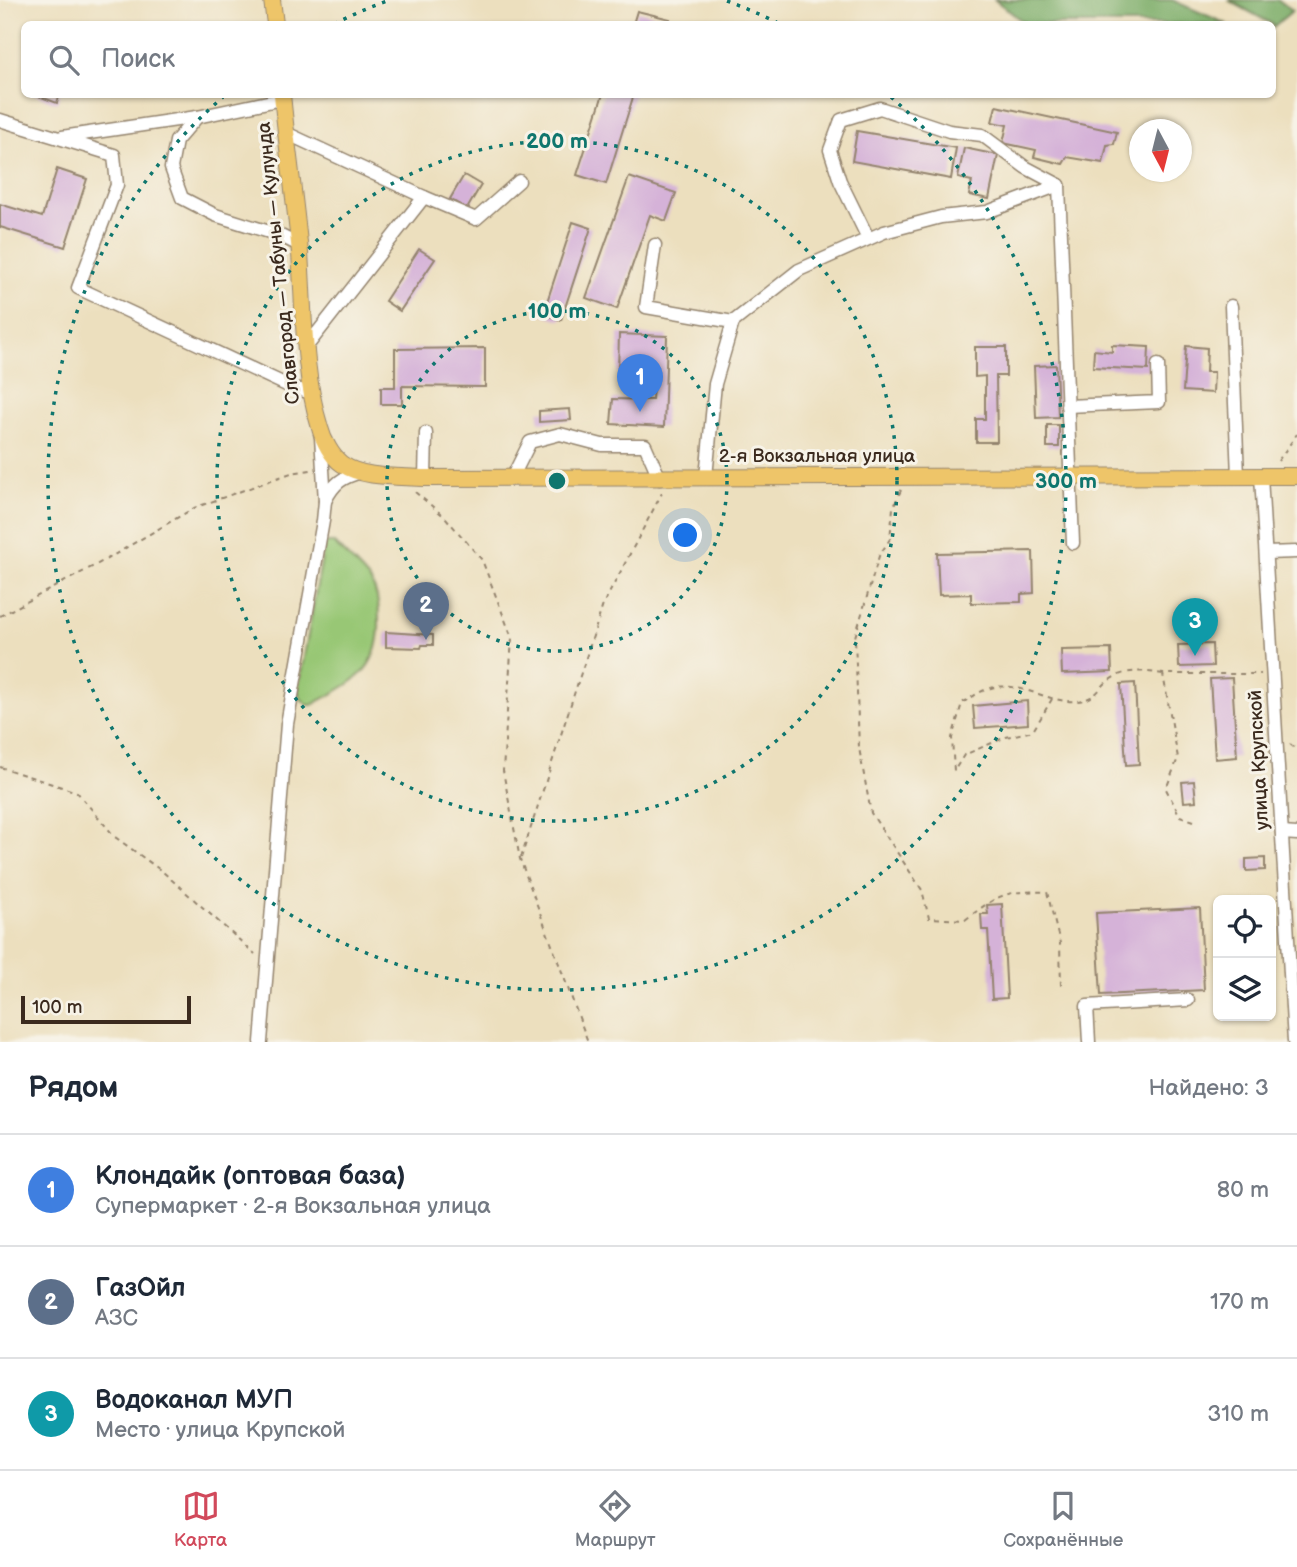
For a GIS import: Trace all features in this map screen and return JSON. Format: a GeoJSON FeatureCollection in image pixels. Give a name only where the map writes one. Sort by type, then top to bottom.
{"type":"FeatureCollection","features":[{"type":"Feature","properties":{"kind":"main road"},"geometry":{"type":"LineString","coordinates":[[272,0],[275,21]]}},
{"type":"Feature","properties":{"kind":"main road","name":"Славгород — Табуны — Кулунда"},"geometry":{"type":"LineString","coordinates":[[282,98],[312,393],[320,430],[340,463]]}},
{"type":"Feature","properties":{"kind":"main road","name":"2-я Вокзальная улица"},"geometry":{"type":"LineString","coordinates":[[340,463],[362,472],[425,478],[1297,476]]}},
{"type":"Feature","properties":{"kind":"street"},"geometry":{"type":"LineString","coordinates":[[57,138],[197,117],[278,98]]}},
{"type":"Feature","properties":{"kind":"street"},"geometry":{"type":"LineString","coordinates":[[868,239],[840,181],[830,150],[841,120],[880,108],[949,131],[982,135],[1026,167],[1059,185]]}},
{"type":"Feature","properties":{"kind":"street"},"geometry":{"type":"LineString","coordinates":[[197,117],[176,141],[171,168],[182,198],[215,215],[279,235],[299,245]]}},
{"type":"Feature","properties":{"kind":"street"},"geometry":{"type":"LineString","coordinates":[[0,120],[114,155],[117,186],[78,288],[293,388],[312,393]]}},
{"type":"Feature","properties":{"kind":"street"},"geometry":{"type":"LineString","coordinates":[[286,133],[477,219],[519,181]]}},
{"type":"Feature","properties":{"kind":"street"},"geometry":{"type":"LineString","coordinates":[[706,477],[715,384],[733,322],[799,270],[884,232],[941,217],[987,212],[1059,185]]}},
{"type":"Feature","properties":{"kind":"street"},"geometry":{"type":"LineString","coordinates":[[1059,185],[1073,543]]}},
{"type":"Feature","properties":{"kind":"street"},"geometry":{"type":"LineString","coordinates":[[307,346],[424,197]]}},
{"type":"Feature","properties":{"kind":"street"},"geometry":{"type":"LineString","coordinates":[[655,245],[646,307],[733,322]]}},
{"type":"Feature","properties":{"kind":"street"},"geometry":{"type":"LineString","coordinates":[[1231,306],[1238,476]]}},
{"type":"Feature","properties":{"kind":"street"},"geometry":{"type":"LineString","coordinates":[[1067,406],[1159,402],[1158,365]]}},
{"type":"Feature","properties":{"kind":"street"},"geometry":{"type":"LineString","coordinates":[[261,1042],[287,724],[325,501],[320,430]]}},
{"type":"Feature","properties":{"kind":"street"},"geometry":{"type":"LineString","coordinates":[[425,478],[426,433]]}},
{"type":"Feature","properties":{"kind":"street"},"geometry":{"type":"LineString","coordinates":[[512,478],[530,442],[560,434],[602,444],[645,445],[665,478]]}},
{"type":"Feature","properties":{"kind":"street"},"geometry":{"type":"LineString","coordinates":[[325,501],[331,488],[339,480],[362,472]]}},
{"type":"Feature","properties":{"kind":"street","name":"улица Крупской"},"geometry":{"type":"LineString","coordinates":[[1264,476],[1294,1042]]}},
{"type":"Feature","properties":{"kind":"street"},"geometry":{"type":"LineString","coordinates":[[1266,553],[1297,552]]}},
{"type":"Feature","properties":{"kind":"street"},"geometry":{"type":"LineString","coordinates":[[1282,834],[1297,834]]}},
{"type":"Feature","properties":{"kind":"street"},"geometry":{"type":"LineString","coordinates":[[1089,1042],[1087,1006],[1188,1000]]}},
{"type":"Feature","properties":{"kind":"path"},"geometry":{"type":"LineString","coordinates":[[1264,476],[1297,434]]}},
{"type":"Feature","properties":{"kind":"path"},"geometry":{"type":"LineString","coordinates":[[0,616],[107,559],[194,508],[292,473],[323,468]]}},
{"type":"Feature","properties":{"kind":"path"},"geometry":{"type":"LineString","coordinates":[[907,477],[893,508],[890,539],[879,556],[855,637],[859,748],[872,814],[922,890],[929,918],[965,920],[995,897],[1017,891],[1047,892],[1060,943],[1061,986]]}},
{"type":"Feature","properties":{"kind":"path"},"geometry":{"type":"LineString","coordinates":[[520,859],[603,605],[665,478]]}},
{"type":"Feature","properties":{"kind":"path"},"geometry":{"type":"LineString","coordinates":[[415,492],[444,517],[482,560],[512,638],[503,771],[520,859],[588,1042]]}},
{"type":"Feature","properties":{"kind":"path"},"geometry":{"type":"LineString","coordinates":[[1052,699],[1033,731],[1006,737],[964,755],[954,771],[952,738],[962,703],[991,687],[1026,688],[1052,699],[1070,700],[1091,697],[1109,680],[1133,670],[1163,674],[1273,674]]}},
{"type":"Feature","properties":{"kind":"path"},"geometry":{"type":"LineString","coordinates":[[1163,674],[1178,758],[1166,789],[1180,816],[1194,821]]}},
{"type":"Feature","properties":{"kind":"path"},"geometry":{"type":"LineString","coordinates":[[0,767],[77,792],[116,837],[163,872],[269,966]]}},
{"type":"Feature","properties":{"kind":"green space"},"geometry":{"type":"Polygon","coordinates":[[[995,0],[1172,0],[1220,21],[1022,21],[995,0]]]}},
{"type":"Feature","properties":{"kind":"green space"},"geometry":{"type":"Polygon","coordinates":[[[1228,0],[1277,0],[1293,10],[1276,24],[1276,21],[1266,21],[1228,0]]]}},
{"type":"Feature","properties":{"kind":"green space"},"geometry":{"type":"Polygon","coordinates":[[[334,543],[371,582],[377,595],[378,636],[375,651],[362,673],[352,682],[308,705],[300,698],[298,690],[324,546],[334,543]]]}},
{"type":"Feature","properties":{"kind":"building"},"geometry":{"type":"Polygon","coordinates":[[[637,11],[670,19],[670,21],[634,21],[637,11]]]}},
{"type":"Feature","properties":{"kind":"building"},"geometry":{"type":"Polygon","coordinates":[[[44,98],[59,98],[57,103],[44,98]]]}},
{"type":"Feature","properties":{"kind":"building"},"geometry":{"type":"Polygon","coordinates":[[[602,98],[633,98],[606,184],[577,175],[602,98]]]}},
{"type":"Feature","properties":{"kind":"building"},"geometry":{"type":"Polygon","coordinates":[[[996,106],[1117,132],[1114,144],[1107,145],[1103,163],[1067,157],[1063,164],[1034,157],[1036,150],[1003,143],[1007,125],[992,122],[996,106]]]}},
{"type":"Feature","properties":{"kind":"building"},"geometry":{"type":"Polygon","coordinates":[[[857,131],[956,148],[951,179],[852,161],[857,131]]]}},
{"type":"Feature","properties":{"kind":"building"},"geometry":{"type":"Polygon","coordinates":[[[964,148],[998,155],[989,199],[969,195],[972,181],[958,178],[964,148]]]}},
{"type":"Feature","properties":{"kind":"building"},"geometry":{"type":"Polygon","coordinates":[[[57,169],[87,179],[65,247],[0,227],[0,204],[42,217],[57,169]]]}},
{"type":"Feature","properties":{"kind":"building"},"geometry":{"type":"Polygon","coordinates":[[[464,175],[481,185],[467,209],[450,199],[464,175]]]}},
{"type":"Feature","properties":{"kind":"building"},"geometry":{"type":"Polygon","coordinates":[[[629,177],[676,193],[666,221],[650,215],[617,309],[586,298],[629,177]]]}},
{"type":"Feature","properties":{"kind":"building"},"geometry":{"type":"Polygon","coordinates":[[[573,222],[591,228],[561,320],[543,314],[573,222]]]}},
{"type":"Feature","properties":{"kind":"building"},"geometry":{"type":"Polygon","coordinates":[[[419,249],[435,259],[400,311],[385,301],[419,249]]]}},
{"type":"Feature","properties":{"kind":"building"},"geometry":{"type":"Polygon","coordinates":[[[619,334],[667,336],[664,427],[611,424],[613,399],[652,400],[654,375],[618,373],[619,334]]]}},
{"type":"Feature","properties":{"kind":"building"},"geometry":{"type":"Polygon","coordinates":[[[1112,345],[1149,347],[1148,370],[1093,367],[1094,350],[1112,352],[1112,345]]]}},
{"type":"Feature","properties":{"kind":"building"},"geometry":{"type":"Polygon","coordinates":[[[1186,346],[1207,348],[1206,372],[1214,372],[1213,393],[1183,391],[1186,346]]]}},
{"type":"Feature","properties":{"kind":"building"},"geometry":{"type":"Polygon","coordinates":[[[975,347],[1006,347],[1006,376],[996,376],[997,442],[976,442],[976,419],[985,419],[985,376],[975,377],[975,347]]]}},
{"type":"Feature","properties":{"kind":"building"},"geometry":{"type":"Polygon","coordinates":[[[485,348],[485,387],[402,386],[402,404],[381,404],[381,387],[395,387],[395,349],[485,348]]]}},
{"type":"Feature","properties":{"kind":"building"},"geometry":{"type":"Polygon","coordinates":[[[1056,365],[1058,417],[1036,418],[1034,366],[1056,365]]]}},
{"type":"Feature","properties":{"kind":"building"},"geometry":{"type":"Polygon","coordinates":[[[570,409],[571,420],[539,422],[539,411],[570,409]]]}},
{"type":"Feature","properties":{"kind":"building"},"geometry":{"type":"Polygon","coordinates":[[[1047,425],[1059,425],[1059,447],[1047,447],[1047,425]]]}},
{"type":"Feature","properties":{"kind":"building"},"geometry":{"type":"Polygon","coordinates":[[[1033,551],[1034,593],[1021,594],[1021,602],[971,603],[971,594],[939,595],[937,553],[1033,551]]]}},
{"type":"Feature","properties":{"kind":"building"},"geometry":{"type":"Polygon","coordinates":[[[386,632],[433,635],[433,645],[422,645],[421,648],[386,647],[386,632]]]}},
{"type":"Feature","properties":{"kind":"building"},"geometry":{"type":"Polygon","coordinates":[[[1212,644],[1213,666],[1179,667],[1178,645],[1212,644]]]}},
{"type":"Feature","properties":{"kind":"building"},"geometry":{"type":"Polygon","coordinates":[[[1111,649],[1112,672],[1062,674],[1061,650],[1111,649]]]}},
{"type":"Feature","properties":{"kind":"building"},"geometry":{"type":"Polygon","coordinates":[[[1232,678],[1237,757],[1215,759],[1210,679],[1232,678]]]}},
{"type":"Feature","properties":{"kind":"building"},"geometry":{"type":"Polygon","coordinates":[[[1135,683],[1139,764],[1126,765],[1121,684],[1135,683]]]}},
{"type":"Feature","properties":{"kind":"building"},"geometry":{"type":"Polygon","coordinates":[[[1027,701],[1028,724],[975,728],[973,706],[1027,701]]]}},
{"type":"Feature","properties":{"kind":"building"},"geometry":{"type":"Polygon","coordinates":[[[1194,781],[1196,801],[1184,802],[1182,782],[1194,781]]]}},
{"type":"Feature","properties":{"kind":"building"},"geometry":{"type":"Polygon","coordinates":[[[1265,858],[1265,870],[1246,871],[1246,859],[1265,858]]]}},
{"type":"Feature","properties":{"kind":"building"},"geometry":{"type":"Polygon","coordinates":[[[1002,904],[1007,998],[992,999],[988,930],[982,930],[981,914],[988,914],[987,905],[1002,904]]]}},
{"type":"Feature","properties":{"kind":"building"},"geometry":{"type":"Polygon","coordinates":[[[1200,908],[1204,990],[1101,995],[1096,913],[1200,908]]]}},
{"type":"Feature","properties":{"kind":"place","name":"Клондайк (оптовая база)"},"geometry":{"type":"Point","coordinates":[640,412]}},
{"type":"Feature","properties":{"kind":"place","name":"ГазОйл"},"geometry":{"type":"Point","coordinates":[426,640]}},
{"type":"Feature","properties":{"kind":"place","name":"Водоканал МУП"},"geometry":{"type":"Point","coordinates":[1195,656]}}]}
